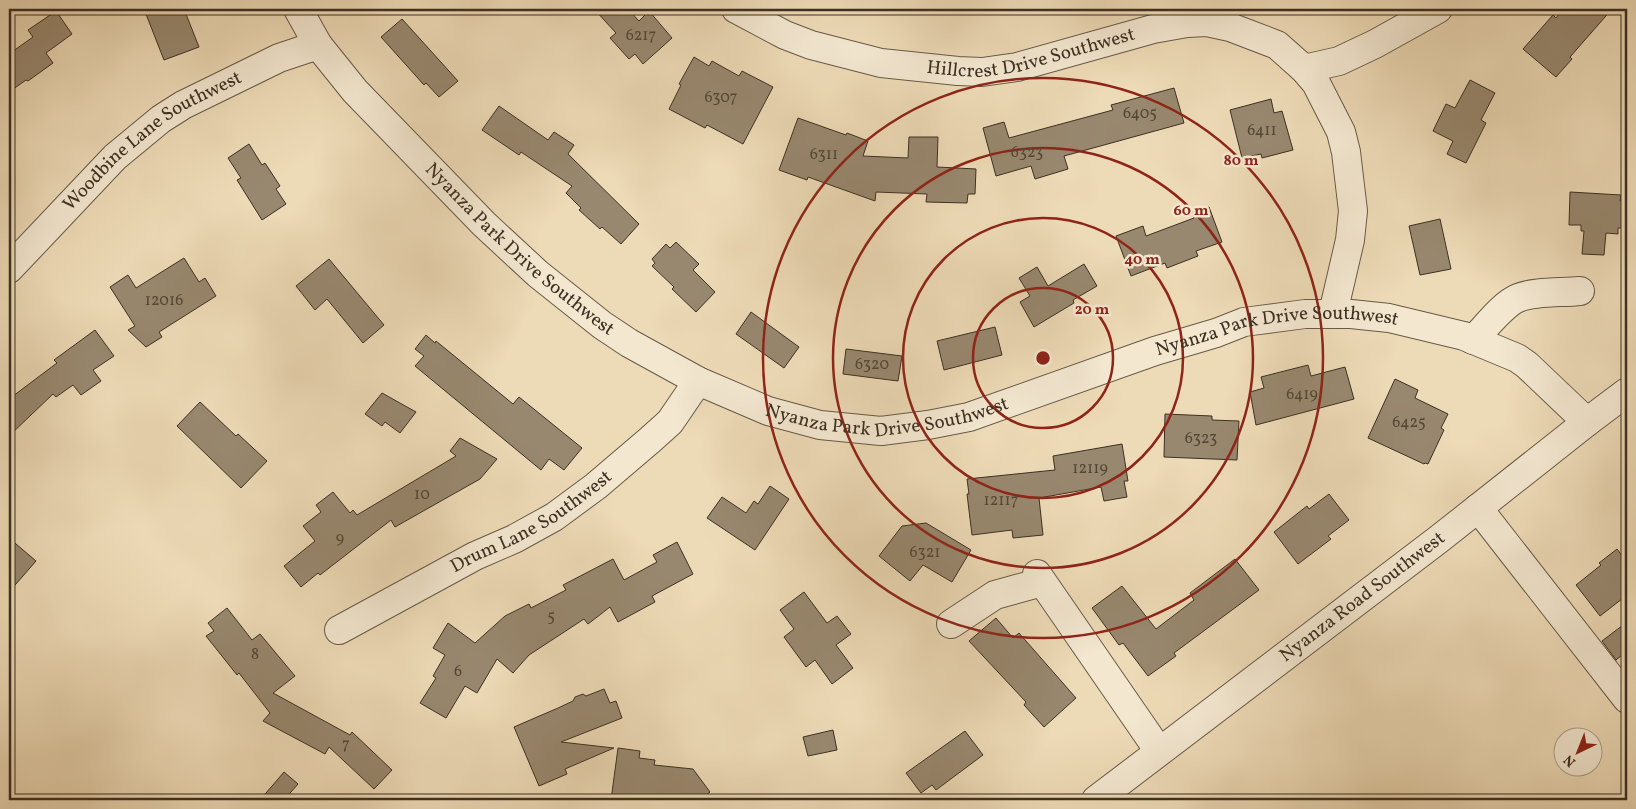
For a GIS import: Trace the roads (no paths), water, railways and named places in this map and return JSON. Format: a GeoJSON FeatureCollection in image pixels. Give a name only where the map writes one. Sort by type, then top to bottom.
{"type":"FeatureCollection","features":[{"type":"Feature","properties":{"kind":"street","name":"Nyanza Park Drive Southwest"},"geometry":{"type":"LineString","coordinates":[[298,9],[318,45],[354,91],[484,224],[538,274],[629,343],[698,381],[768,411],[820,425],[881,431],[928,425],[969,417],[1155,351],[1216,333],[1244,322],[1305,314],[1333,313],[1389,318],[1464,336],[1517,358],[1588,422]]}},
{"type":"Feature","properties":{"kind":"street","name":"Hillcrest Drive Southwest"},"geometry":{"type":"LineString","coordinates":[[736,9],[785,35],[811,45],[881,63],[982,72],[1017,67],[1153,29],[1187,23],[1207,22],[1230,27],[1277,45],[1304,69],[1316,83],[1341,132],[1352,193],[1353,211],[1350,240],[1333,313]]}},
{"type":"Feature","properties":{"kind":"street"},"geometry":{"type":"LineString","coordinates":[[1304,69],[1338,61],[1375,44],[1438,9]]}},
{"type":"Feature","properties":{"kind":"street","name":"Woodbine Lane Southwest"},"geometry":{"type":"LineString","coordinates":[[9,270],[115,157],[160,119],[183,105],[279,58],[318,45]]}},
{"type":"Feature","properties":{"kind":"street"},"geometry":{"type":"LineString","coordinates":[[1473,340],[1508,304],[1517,298],[1529,295],[1580,291]]}},
{"type":"Feature","properties":{"kind":"street","name":"Drum Lane Southwest"},"geometry":{"type":"LineString","coordinates":[[339,630],[475,556],[514,539],[554,517],[596,486],[670,422],[698,381]]}},
{"type":"Feature","properties":{"kind":"street","name":"Nyanza Road Southwest"},"geometry":{"type":"LineString","coordinates":[[1096,800],[1627,392]]}},
{"type":"Feature","properties":{"kind":"street"},"geometry":{"type":"LineString","coordinates":[[1478,508],[1627,699]]}},
{"type":"Feature","properties":{"kind":"street"},"geometry":{"type":"LineString","coordinates":[[951,624],[995,595],[1039,578],[1159,751]]}}]}
